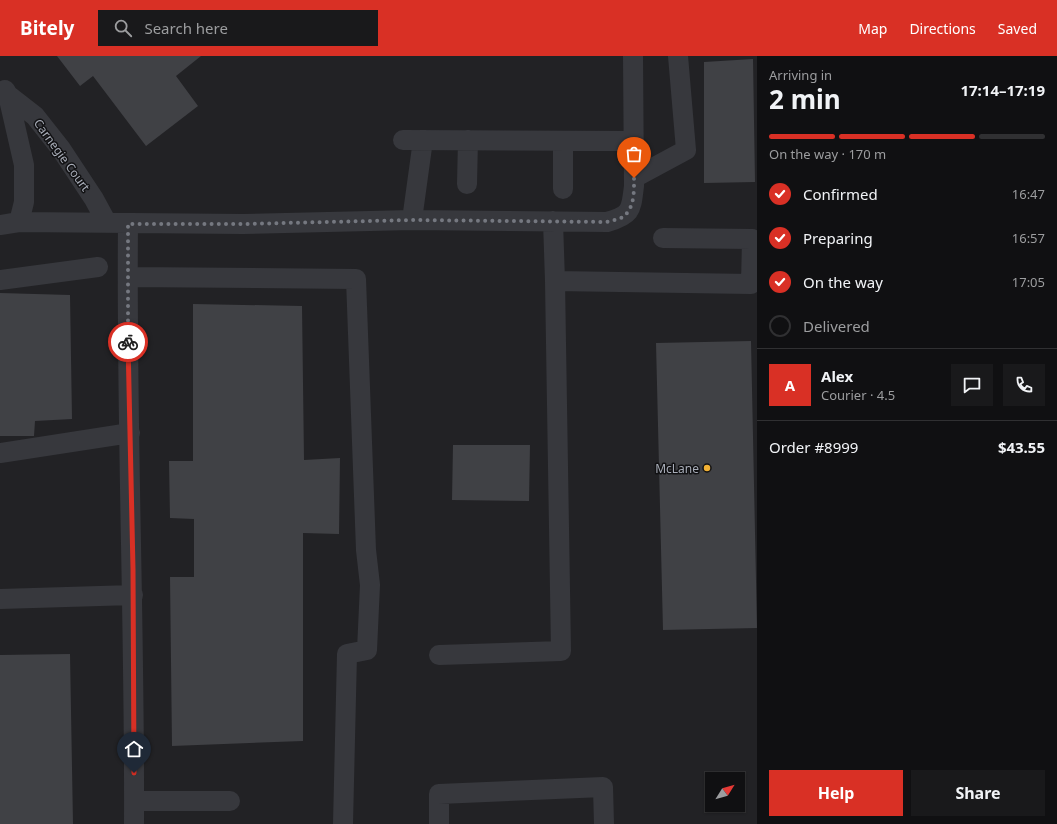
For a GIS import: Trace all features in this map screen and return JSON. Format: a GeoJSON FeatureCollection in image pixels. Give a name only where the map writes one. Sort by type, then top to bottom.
{"type":"FeatureCollection","features":[{"type":"Feature","properties":{"kind":"street"},"geometry":{"type":"LineString","coordinates":[[9,224],[243,224],[412,220],[607,222],[620,218],[627,213],[632,206],[634,178],[633,56]]}},
{"type":"Feature","properties":{"kind":"street"},"geometry":{"type":"LineString","coordinates":[[634,178],[686,150],[678,56]]}},
{"type":"Feature","properties":{"kind":"street"},"geometry":{"type":"LineString","coordinates":[[4,89],[24,165],[24,202],[9,224]]}},
{"type":"Feature","properties":{"kind":"street","name":"Carnegie Court"},"geometry":{"type":"LineString","coordinates":[[4,89],[35,116],[61,149],[94,199],[107,224]]}},
{"type":"Feature","properties":{"kind":"street"},"geometry":{"type":"LineString","coordinates":[[412,220],[413,140],[634,141]]}},
{"type":"Feature","properties":{"kind":"street"},"geometry":{"type":"LineString","coordinates":[[467,184],[468,140]]}},
{"type":"Feature","properties":{"kind":"street"},"geometry":{"type":"LineString","coordinates":[[563,141],[563,189]]}},
{"type":"Feature","properties":{"kind":"street"},"geometry":{"type":"LineString","coordinates":[[440,655],[561,651],[553,221]]}},
{"type":"Feature","properties":{"kind":"street"},"geometry":{"type":"LineString","coordinates":[[128,224],[127,330],[130,433],[132,648],[135,716],[134,824]]}},
{"type":"Feature","properties":{"kind":"street"},"geometry":{"type":"LineString","coordinates":[[555,281],[751,284],[752,239],[663,238]]}},
{"type":"Feature","properties":{"kind":"street"},"geometry":{"type":"LineString","coordinates":[[0,280],[98,267]]}},
{"type":"Feature","properties":{"kind":"street"},"geometry":{"type":"LineString","coordinates":[[128,277],[356,278],[366,550],[370,585],[367,650],[347,654],[343,824]]}},
{"type":"Feature","properties":{"kind":"street"},"geometry":{"type":"LineString","coordinates":[[0,453],[130,433]]}},
{"type":"Feature","properties":{"kind":"street"},"geometry":{"type":"LineString","coordinates":[[0,599],[132,595]]}},
{"type":"Feature","properties":{"kind":"street"},"geometry":{"type":"LineString","coordinates":[[439,824],[439,794],[603,787],[604,824]]}},
{"type":"Feature","properties":{"kind":"street"},"geometry":{"type":"LineString","coordinates":[[134,801],[230,801]]}},
{"type":"Feature","properties":{"kind":"shaded area"},"geometry":{"type":"Polygon","coordinates":[[[0,56],[757,56],[757,824],[0,824],[0,56]]]}},
{"type":"Feature","properties":{"kind":"building"},"geometry":{"type":"Polygon","coordinates":[[[57,56],[201,56],[176,76],[198,106],[146,146],[93,76],[80,86],[57,56]]]}},
{"type":"Feature","properties":{"kind":"building"},"geometry":{"type":"Polygon","coordinates":[[[753,59],[755,182],[704,183],[704,62],[753,59]]]}},
{"type":"Feature","properties":{"kind":"building"},"geometry":{"type":"Polygon","coordinates":[[[0,293],[70,295],[72,419],[35,421],[34,436],[0,436],[0,293]]]}},
{"type":"Feature","properties":{"kind":"building"},"geometry":{"type":"Polygon","coordinates":[[[193,304],[302,306],[304,460],[340,458],[339,534],[303,533],[303,741],[172,746],[170,577],[194,577],[194,519],[170,518],[169,461],[193,461],[193,304]]]}},
{"type":"Feature","properties":{"kind":"building","name":"McLane"},"geometry":{"type":"Polygon","coordinates":[[[751,341],[757,628],[663,630],[656,343],[751,341]]]}},
{"type":"Feature","properties":{"kind":"building"},"geometry":{"type":"Polygon","coordinates":[[[453,445],[530,445],[529,501],[452,500],[453,445]]]}},
{"type":"Feature","properties":{"kind":"building"},"geometry":{"type":"Polygon","coordinates":[[[70,654],[73,824],[0,824],[0,655],[70,654]]]}},
{"type":"Feature","properties":{"kind":"way so far"},"geometry":{"type":"LineString","coordinates":[[128,342],[128,224],[243,224],[412,220],[607,222],[620,218],[627,213],[632,206],[634,178]]}},
{"type":"Feature","properties":{"kind":"place","name":"McLane"},"geometry":{"type":"Point","coordinates":[707,468]}},
{"type":"Feature","properties":{"kind":"route"},"geometry":{"type":"LineString","coordinates":[[128,342],[133,569],[132,648],[135,716],[134,773]]}}]}
